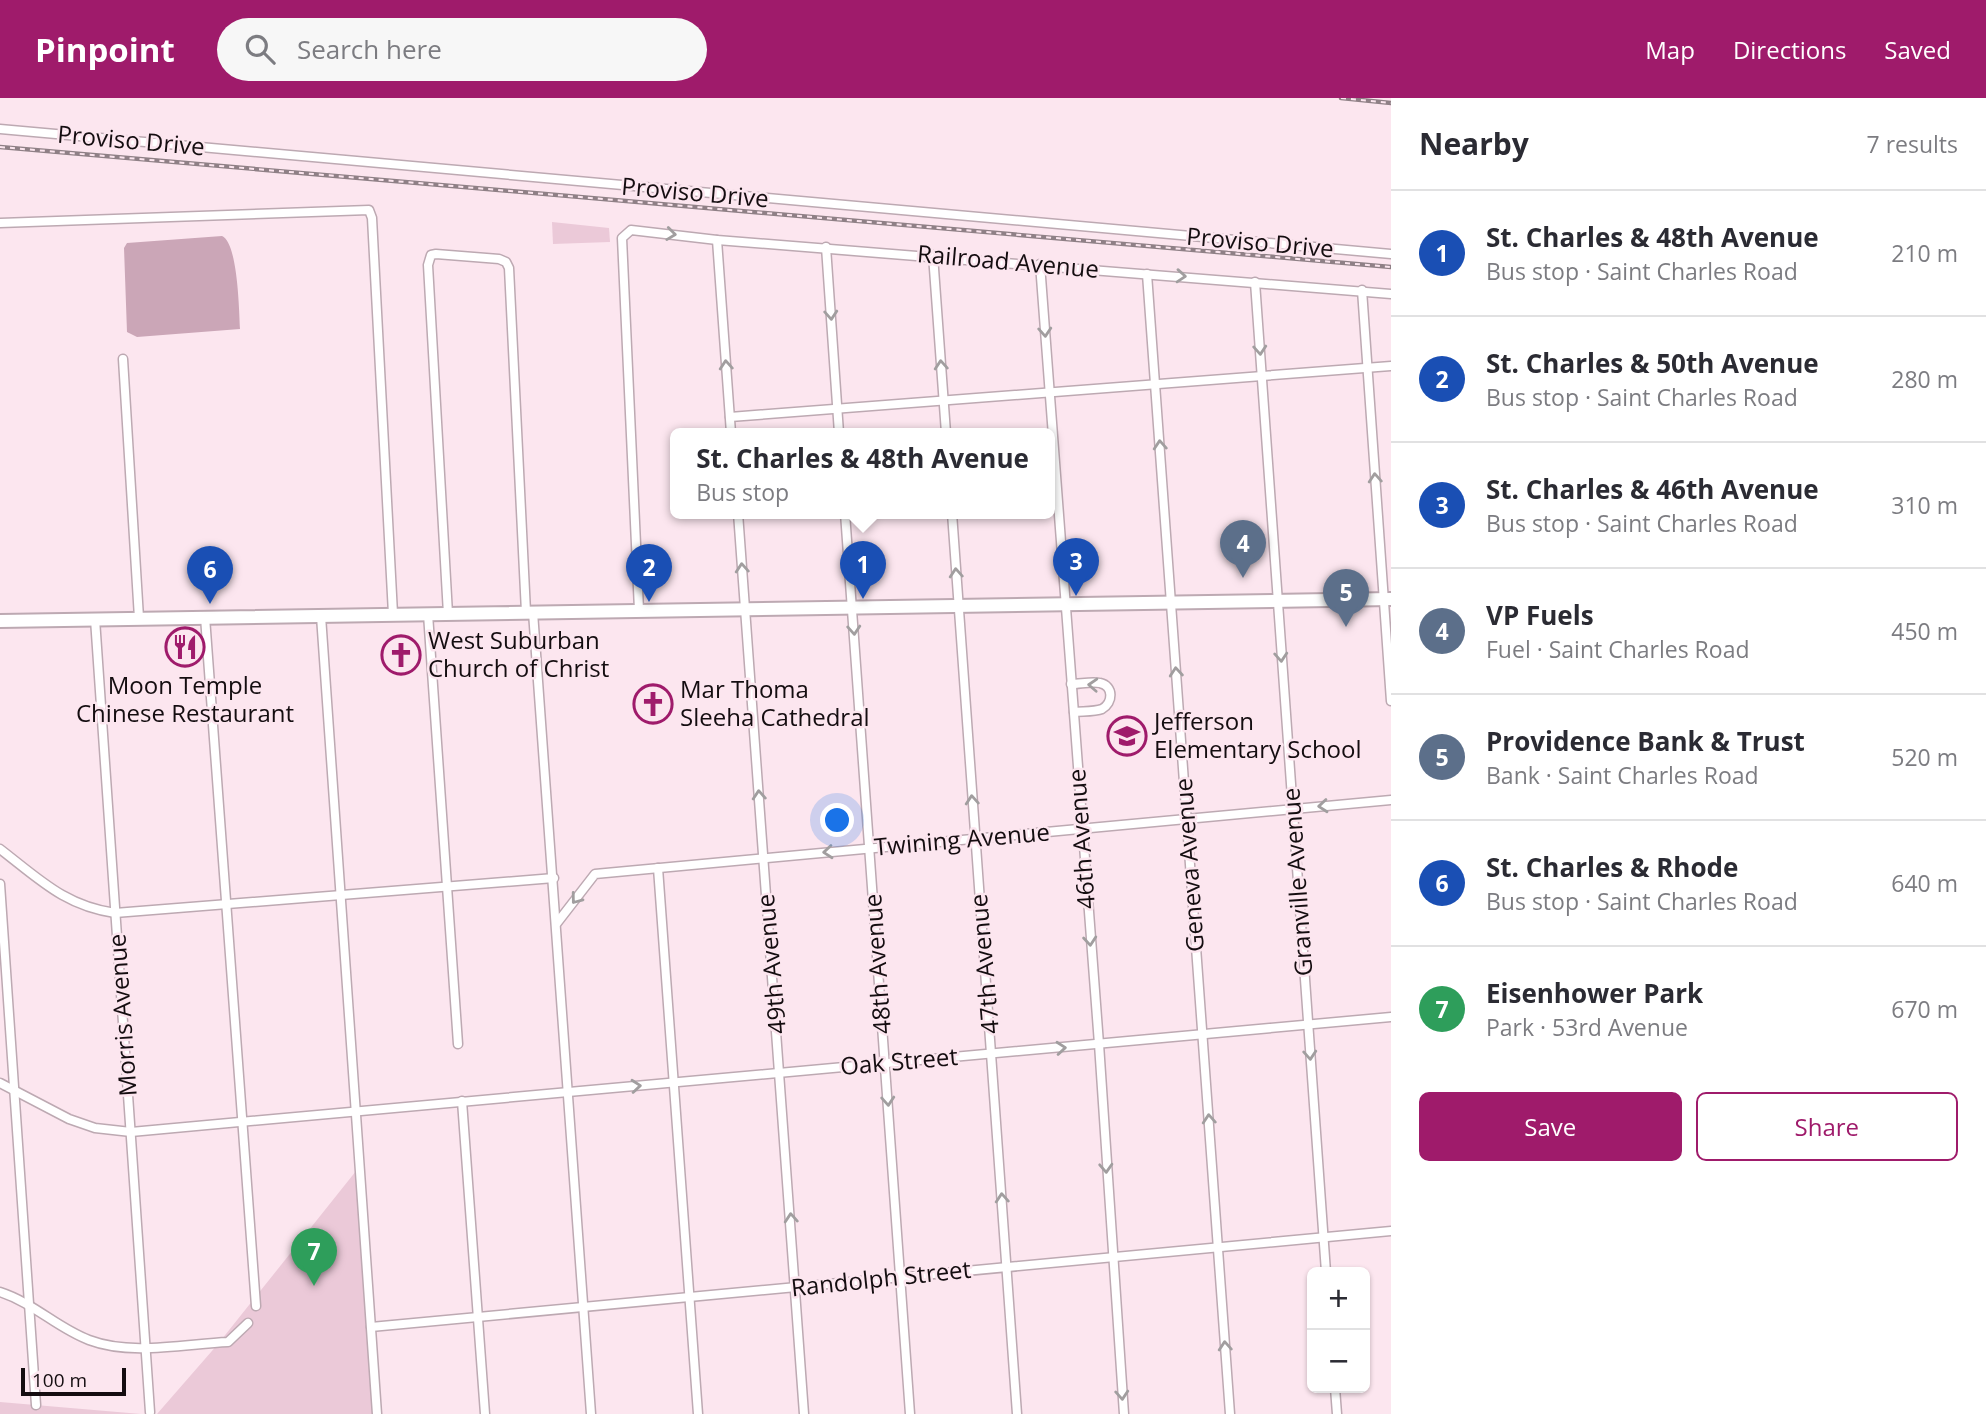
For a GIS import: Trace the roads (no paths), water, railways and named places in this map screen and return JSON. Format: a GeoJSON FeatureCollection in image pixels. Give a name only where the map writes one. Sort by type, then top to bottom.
{"type":"FeatureCollection","features":[{"type":"Feature","properties":{"kind":"main road"},"geometry":{"type":"LineString","coordinates":[[0,621],[1387,599]]}},
{"type":"Feature","properties":{"kind":"street","name":"Proviso Drive"},"geometry":{"type":"LineString","coordinates":[[0,129],[1391,254]]}},
{"type":"Feature","properties":{"kind":"street"},"geometry":{"type":"LineString","coordinates":[[0,223],[369,210],[372,218],[393,614]]}},
{"type":"Feature","properties":{"kind":"street","name":"Railroad Avenue"},"geometry":{"type":"LineString","coordinates":[[639,610],[622,238],[625,232],[631,230],[717,240],[933,255],[1391,294]]}},
{"type":"Feature","properties":{"kind":"street"},"geometry":{"type":"LineString","coordinates":[[717,240],[731,428]]}},
{"type":"Feature","properties":{"kind":"street"},"geometry":{"type":"LineString","coordinates":[[826,247],[839,428]]}},
{"type":"Feature","properties":{"kind":"street"},"geometry":{"type":"LineString","coordinates":[[448,614],[428,265],[431,255],[506,262],[530,612],[554,878],[591,1414]]}},
{"type":"Feature","properties":{"kind":"street"},"geometry":{"type":"LineString","coordinates":[[933,255],[946,428]]}},
{"type":"Feature","properties":{"kind":"street","name":"46th Avenue"},"geometry":{"type":"LineString","coordinates":[[1040,264],[1052,428]]}},
{"type":"Feature","properties":{"kind":"street","name":"Geneva Avenue"},"geometry":{"type":"LineString","coordinates":[[1147,274],[1230,1414]]}},
{"type":"Feature","properties":{"kind":"street","name":"Granville Avenue"},"geometry":{"type":"LineString","coordinates":[[1255,282],[1326,1267]]}},
{"type":"Feature","properties":{"kind":"street"},"geometry":{"type":"LineString","coordinates":[[1362,290],[1380,546],[1387,599],[1387,653],[1391,701]]}},
{"type":"Feature","properties":{"kind":"street"},"geometry":{"type":"LineString","coordinates":[[123,359],[139,618]]}},
{"type":"Feature","properties":{"kind":"street"},"geometry":{"type":"LineString","coordinates":[[730,417],[1391,366]]}},
{"type":"Feature","properties":{"kind":"street","name":"46th Avenue"},"geometry":{"type":"LineString","coordinates":[[1055,473],[1099,1044],[1124,1414]]}},
{"type":"Feature","properties":{"kind":"street","name":"49th Avenue"},"geometry":{"type":"LineString","coordinates":[[738,519],[804,1414]]}},
{"type":"Feature","properties":{"kind":"street","name":"48th Avenue"},"geometry":{"type":"LineString","coordinates":[[846,519],[910,1414]]}},
{"type":"Feature","properties":{"kind":"street","name":"47th Avenue"},"geometry":{"type":"LineString","coordinates":[[952,519],[1017,1414]]}},
{"type":"Feature","properties":{"kind":"street"},"geometry":{"type":"LineString","coordinates":[[428,614],[457,1044]]}},
{"type":"Feature","properties":{"kind":"street"},"geometry":{"type":"LineString","coordinates":[[321,615],[377,1414]]}},
{"type":"Feature","properties":{"kind":"street"},"geometry":{"type":"LineString","coordinates":[[205,617],[256,1306]]}},
{"type":"Feature","properties":{"kind":"street","name":"Morris Avenue"},"geometry":{"type":"LineString","coordinates":[[95,619],[150,1412]]}},
{"type":"Feature","properties":{"kind":"street"},"geometry":{"type":"LineString","coordinates":[[1071,684],[1100,683],[1106,686],[1111,696],[1110,702],[1099,710],[1073,712]]}},
{"type":"Feature","properties":{"kind":"street","name":"Twining Avenue"},"geometry":{"type":"LineString","coordinates":[[557,923],[595,874],[1391,800]]}},
{"type":"Feature","properties":{"kind":"street"},"geometry":{"type":"LineString","coordinates":[[0,849],[65,899],[88,909],[115,913],[554,878]]}},
{"type":"Feature","properties":{"kind":"street"},"geometry":{"type":"LineString","coordinates":[[658,867],[698,1414]]}},
{"type":"Feature","properties":{"kind":"street"},"geometry":{"type":"LineString","coordinates":[[0,884],[36,1405]]}},
{"type":"Feature","properties":{"kind":"street","name":"Oak Street"},"geometry":{"type":"LineString","coordinates":[[0,1083],[69,1119],[95,1128],[131,1132],[1391,1017]]}},
{"type":"Feature","properties":{"kind":"street"},"geometry":{"type":"LineString","coordinates":[[462,1101],[485,1414]]}},
{"type":"Feature","properties":{"kind":"street","name":"Randolph Street"},"geometry":{"type":"LineString","coordinates":[[371,1327],[901,1275],[1391,1231]]}},
{"type":"Feature","properties":{"kind":"street"},"geometry":{"type":"LineString","coordinates":[[0,1293],[28,1302],[90,1340],[110,1346],[228,1342],[248,1322]]}},
{"type":"Feature","properties":{"kind":"street"},"geometry":{"type":"LineString","coordinates":[[1335,1393],[1337,1414]]}},
{"type":"Feature","properties":{"kind":"railway"},"geometry":{"type":"LineString","coordinates":[[1341,98],[1391,103]]}},
{"type":"Feature","properties":{"kind":"railway"},"geometry":{"type":"LineString","coordinates":[[0,147],[1391,267]]}},
{"type":"Feature","properties":{"kind":"place","name":"VP Fuels"},"geometry":{"type":"Point","coordinates":[1243,578]}},
{"type":"Feature","properties":{"kind":"place","name":"St. Charles & 46th Avenue"},"geometry":{"type":"Point","coordinates":[1076,596]}},
{"type":"Feature","properties":{"kind":"place","name":"St. Charles & 48th Avenue"},"geometry":{"type":"Point","coordinates":[863,599]}},
{"type":"Feature","properties":{"kind":"place","name":"St. Charles & 50th Avenue"},"geometry":{"type":"Point","coordinates":[649,602]}},
{"type":"Feature","properties":{"kind":"place","name":"St. Charles & Rhode"},"geometry":{"type":"Point","coordinates":[210,604]}},
{"type":"Feature","properties":{"kind":"place","name":"Providence Bank & Trust"},"geometry":{"type":"Point","coordinates":[1346,627]}},
{"type":"Feature","properties":{"kind":"place","name":"Moon Temple Chinese Restaurant"},"geometry":{"type":"Point","coordinates":[185,647]}},
{"type":"Feature","properties":{"kind":"place","name":"West Suburban Church of Christ"},"geometry":{"type":"Point","coordinates":[401,655]}},
{"type":"Feature","properties":{"kind":"place","name":"Mar Thoma Sleeha Cathedral"},"geometry":{"type":"Point","coordinates":[653,704]}},
{"type":"Feature","properties":{"kind":"place","name":"Jefferson Elementary School"},"geometry":{"type":"Point","coordinates":[1127,736]}},
{"type":"Feature","properties":{"kind":"place","name":"Eisenhower Park"},"geometry":{"type":"Point","coordinates":[314,1286]}}]}
